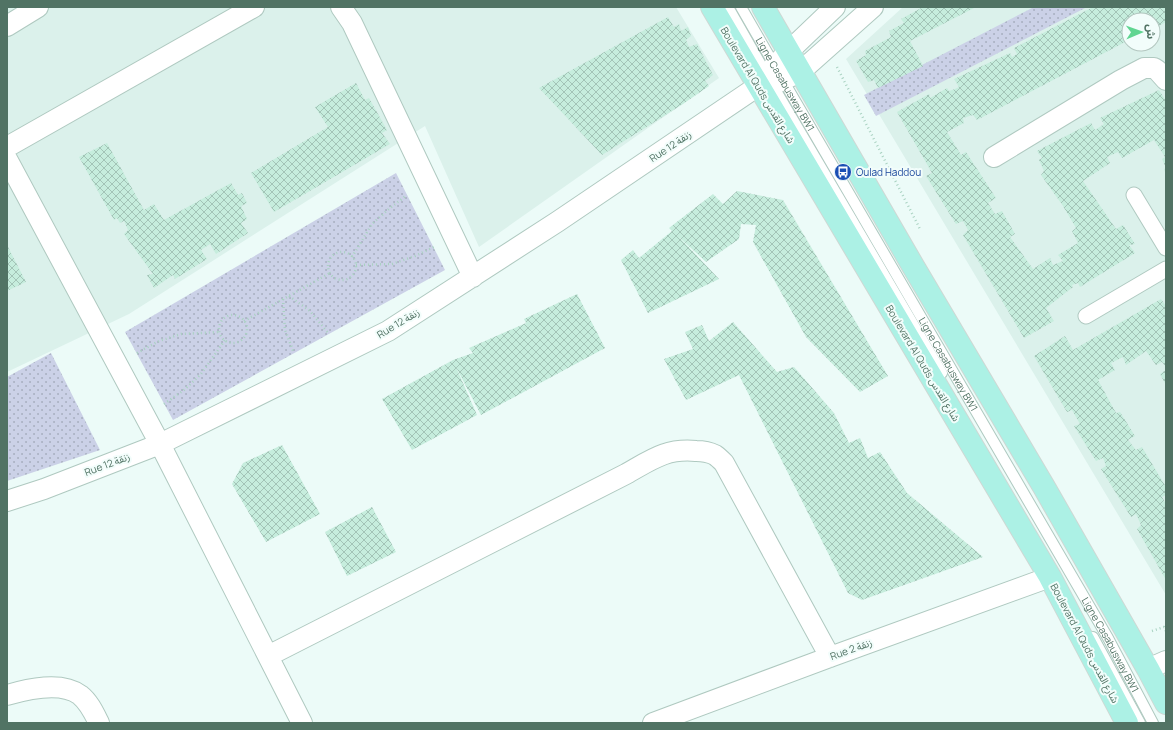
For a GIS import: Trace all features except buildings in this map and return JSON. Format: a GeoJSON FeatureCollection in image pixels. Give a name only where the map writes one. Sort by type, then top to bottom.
{"type":"FeatureCollection","features":[{"type":"Feature","properties":{"kind":"main road","name":"Boulevard Al Quds شارع القدس"},"geometry":{"type":"LineString","coordinates":[[712,7],[776,77],[917,273],[1048,494],[1157,665],[1166,703]]}},
{"type":"Feature","properties":{"kind":"main road","name":"Boulevard Al Quds شارع القدس"},"geometry":{"type":"LineString","coordinates":[[763,7],[790,51],[776,77]]}},
{"type":"Feature","properties":{"kind":"main road","name":"Boulevard Al Quds شارع القدس"},"geometry":{"type":"LineString","coordinates":[[776,77],[1050,577],[1127,723]]}},
{"type":"Feature","properties":{"kind":"street"},"geometry":{"type":"LineString","coordinates":[[7,26],[38,7]]}},
{"type":"Feature","properties":{"kind":"street"},"geometry":{"type":"LineString","coordinates":[[7,147],[254,7]]}},
{"type":"Feature","properties":{"kind":"street"},"geometry":{"type":"LineString","coordinates":[[341,7],[352,22],[473,277]]}},
{"type":"Feature","properties":{"kind":"street"},"geometry":{"type":"LineString","coordinates":[[790,51],[835,7]]}},
{"type":"Feature","properties":{"kind":"street","name":"Rue 12 زنقة"},"geometry":{"type":"LineString","coordinates":[[7,501],[44,489],[160,444],[388,331],[564,218],[776,77],[827,48],[873,7]]}},
{"type":"Feature","properties":{"kind":"street"},"geometry":{"type":"LineString","coordinates":[[994,157],[1121,80],[1144,68],[1154,68],[1166,80]]}},
{"type":"Feature","properties":{"kind":"street"},"geometry":{"type":"LineString","coordinates":[[7,159],[160,444],[302,723]]}},
{"type":"Feature","properties":{"kind":"street"},"geometry":{"type":"LineString","coordinates":[[1134,195],[1166,248]]}},
{"type":"Feature","properties":{"kind":"street"},"geometry":{"type":"LineString","coordinates":[[1086,316],[1166,269]]}},
{"type":"Feature","properties":{"kind":"street"},"geometry":{"type":"LineString","coordinates":[[268,656],[651,460],[670,452],[685,450],[703,451],[715,455],[724,463],[830,657]]}},
{"type":"Feature","properties":{"kind":"street","name":"Rue 2 زنقة"},"geometry":{"type":"LineString","coordinates":[[653,723],[1050,577]]}},
{"type":"Feature","properties":{"kind":"street"},"geometry":{"type":"LineString","coordinates":[[7,695],[38,688],[67,688],[80,695],[91,707],[99,723]]}},
{"type":"Feature","properties":{"kind":"lane","name":"Ligne Casabusway BW1"},"geometry":{"type":"LineString","coordinates":[[728,7],[776,77],[1108,638],[1154,723]]}},
{"type":"Feature","properties":{"kind":"lane","name":"Ligne Casabusway BW1"},"geometry":{"type":"LineString","coordinates":[[741,7],[776,77],[945,379]]}},
{"type":"Feature","properties":{"kind":"lane","name":"Ligne Casabusway BW1"},"geometry":{"type":"LineString","coordinates":[[981,441],[1086,623],[1140,723]]}},
{"type":"Feature","properties":{"kind":"path"},"geometry":{"type":"LineString","coordinates":[[827,48],[922,232]]}},
{"type":"Feature","properties":{"kind":"path"},"geometry":{"type":"LineString","coordinates":[[352,257],[372,224],[407,195]]}},
{"type":"Feature","properties":{"kind":"path"},"geometry":{"type":"LineString","coordinates":[[356,265],[392,264],[415,256],[434,247]]}},
{"type":"Feature","properties":{"kind":"path"},"geometry":{"type":"LineString","coordinates":[[342,252],[347,253],[352,257],[356,265],[352,276],[344,280],[335,278],[330,273],[328,266],[334,255],[342,252]]}},
{"type":"Feature","properties":{"kind":"path"},"geometry":{"type":"LineString","coordinates":[[244,321],[330,273]]}},
{"type":"Feature","properties":{"kind":"path"},"geometry":{"type":"LineString","coordinates":[[289,296],[310,311],[329,334]]}},
{"type":"Feature","properties":{"kind":"path"},"geometry":{"type":"LineString","coordinates":[[283,299],[285,330],[294,353]]}},
{"type":"Feature","properties":{"kind":"path"},"geometry":{"type":"LineString","coordinates":[[228,316],[237,316],[244,321],[247,330],[240,341],[231,343],[222,337],[220,332],[221,322],[228,316]]}},
{"type":"Feature","properties":{"kind":"path"},"geometry":{"type":"LineString","coordinates":[[136,353],[159,341],[181,334],[220,332]]}},
{"type":"Feature","properties":{"kind":"path"},"geometry":{"type":"LineString","coordinates":[[164,404],[184,390],[202,374],[225,340]]}},
{"type":"Feature","properties":{"kind":"path"},"geometry":{"type":"LineString","coordinates":[[1150,632],[1164,627],[1166,631]]}},
{"type":"Feature","properties":{"kind":"shaded area"},"geometry":{"type":"Polygon","coordinates":[[[7,7],[676,7],[719,78],[479,247],[425,126],[129,314],[7,372],[7,7]]]}},
{"type":"Feature","properties":{"kind":"shaded area"},"geometry":{"type":"Polygon","coordinates":[[[903,7],[1166,7],[1166,595],[846,59],[903,7]]]}},
{"type":"Feature","properties":{"kind":"shaded area"},"geometry":{"type":"Polygon","coordinates":[[[1034,7],[1087,7],[876,116],[864,95],[1034,7]]]}},
{"type":"Feature","properties":{"kind":"shaded area"},"geometry":{"type":"Polygon","coordinates":[[[396,173],[445,270],[173,420],[125,332],[396,173]]]}},
{"type":"Feature","properties":{"kind":"shaded area"},"geometry":{"type":"Polygon","coordinates":[[[51,353],[100,450],[7,481],[7,377],[51,353]]]}},
{"type":"Feature","properties":{"kind":"place","name":"Oulad Haddou"},"geometry":{"type":"Point","coordinates":[843,172]}}]}
